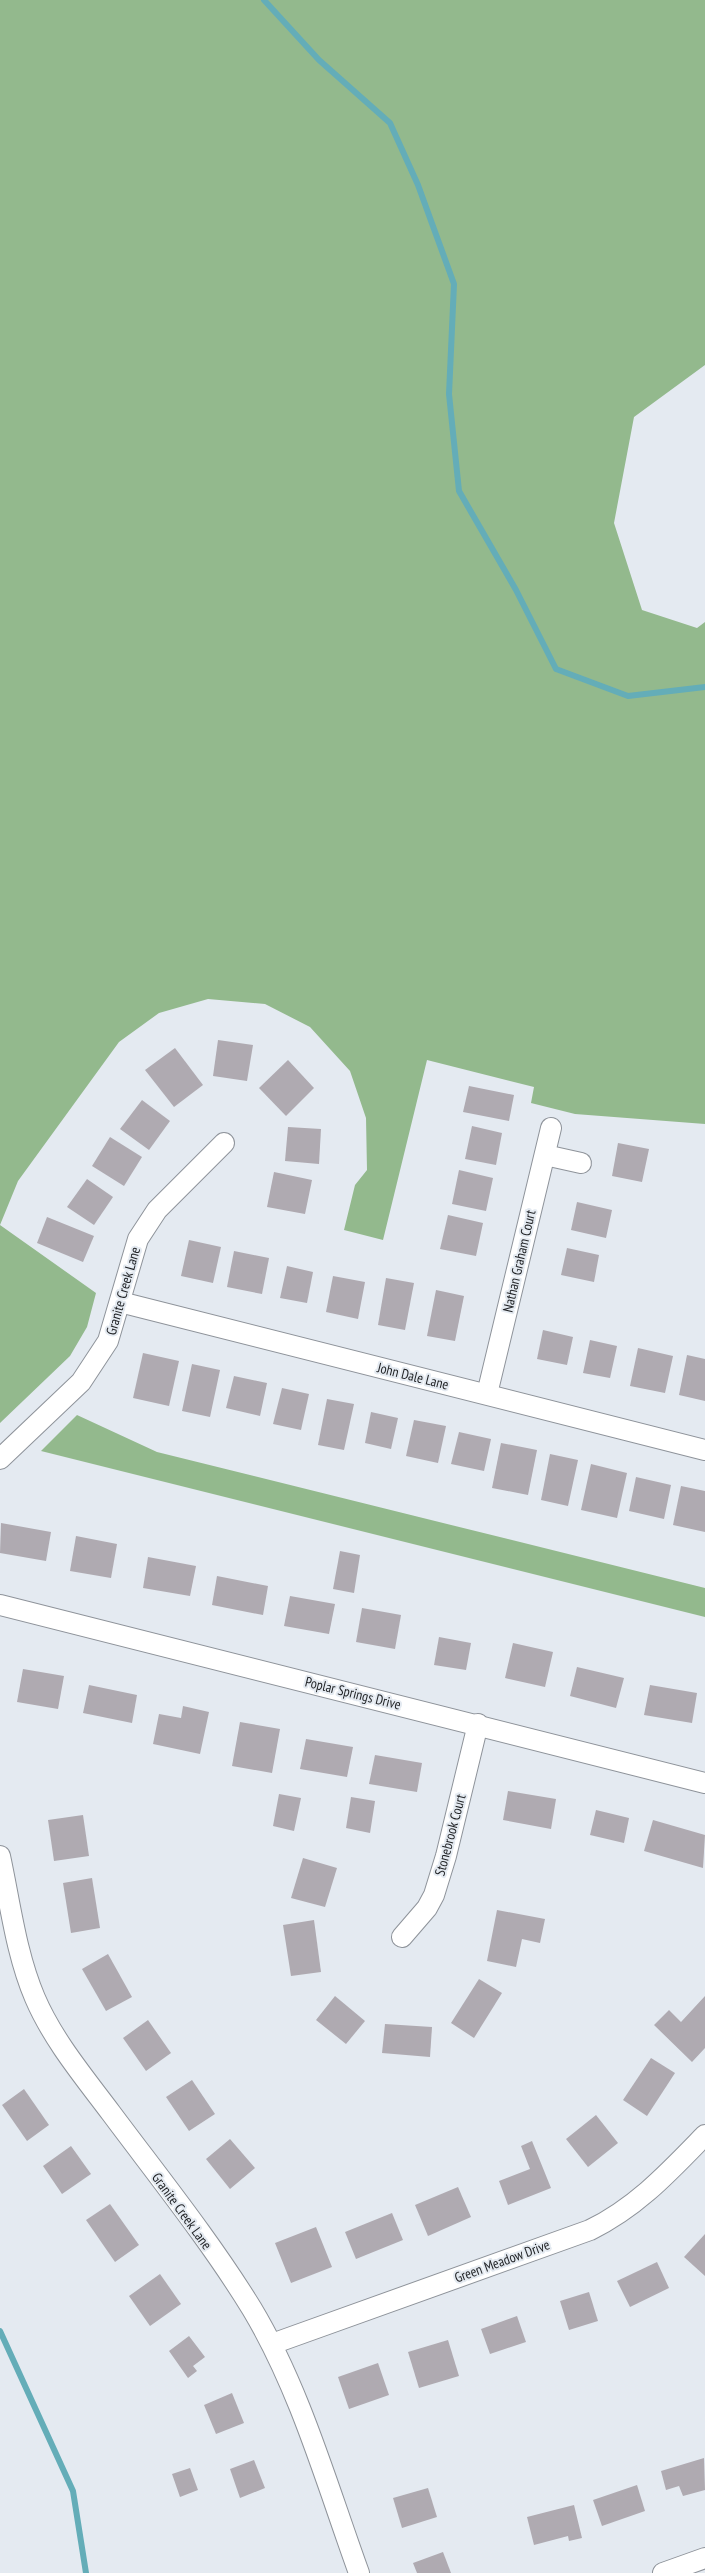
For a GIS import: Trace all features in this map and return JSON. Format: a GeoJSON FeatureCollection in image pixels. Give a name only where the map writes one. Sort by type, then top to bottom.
{"type":"FeatureCollection","features":[{"type":"Feature","properties":{"kind":"street","name":"Nathan Graham Court"},"geometry":{"type":"LineString","coordinates":[[487,1394],[551,1128]]}},
{"type":"Feature","properties":{"kind":"street","name":"Granite Creek Lane"},"geometry":{"type":"LineString","coordinates":[[0,1459],[81,1382],[108,1341],[138,1239],[157,1210],[224,1143]]}},
{"type":"Feature","properties":{"kind":"street"},"geometry":{"type":"LineString","coordinates":[[544,1155],[581,1163]]}},
{"type":"Feature","properties":{"kind":"street","name":"John Dale Lane"},"geometry":{"type":"LineString","coordinates":[[120,1302],[705,1450]]}},
{"type":"Feature","properties":{"kind":"street","name":"Poplar Springs Drive"},"geometry":{"type":"LineString","coordinates":[[0,1605],[705,1782]]}},
{"type":"Feature","properties":{"kind":"street","name":"Stonebrook Court"},"geometry":{"type":"LineString","coordinates":[[402,1937],[428,1908],[434,1895],[446,1856],[478,1724]]}},
{"type":"Feature","properties":{"kind":"street","name":"Granite Creek Lane"},"geometry":{"type":"LineString","coordinates":[[0,1856],[22,1957],[34,1997],[47,2021],[82,2074],[230,2277],[272,2344],[293,2391],[359,2573]]}},
{"type":"Feature","properties":{"kind":"street","name":"Green Meadow Drive"},"geometry":{"type":"LineString","coordinates":[[272,2344],[590,2230],[628,2209],[656,2186],[705,2135]]}},
{"type":"Feature","properties":{"kind":"street"},"geometry":{"type":"LineString","coordinates":[[664,2573],[705,2558]]}},
{"type":"Feature","properties":{"kind":"green space"},"geometry":{"type":"Polygon","coordinates":[[[0,0],[705,0],[705,365],[634,417],[614,523],[642,610],[697,628],[705,622],[705,1124],[575,1114],[531,1103],[534,1087],[427,1060],[383,1240],[344,1230],[355,1185],[367,1170],[366,1118],[350,1071],[310,1027],[265,1004],[208,999],[159,1013],[119,1042],[18,1181],[0,1225],[0,0]]]}},
{"type":"Feature","properties":{"kind":"green space"},"geometry":{"type":"Polygon","coordinates":[[[0,1225],[96,1293],[87,1327],[70,1356],[0,1423],[0,1225]]]}},
{"type":"Feature","properties":{"kind":"green space"},"geometry":{"type":"Polygon","coordinates":[[[77,1415],[157,1452],[705,1588],[705,1617],[41,1451],[77,1415]]]}},
{"type":"Feature","properties":{"kind":"building"},"geometry":{"type":"Polygon","coordinates":[[[218,1040],[253,1045],[247,1081],[213,1076],[218,1040]]]}},
{"type":"Feature","properties":{"kind":"building"},"geometry":{"type":"Polygon","coordinates":[[[175,1048],[203,1085],[174,1107],[145,1070],[175,1048]]]}},
{"type":"Feature","properties":{"kind":"building"},"geometry":{"type":"Polygon","coordinates":[[[288,1060],[314,1088],[286,1116],[259,1088],[288,1060]]]}},
{"type":"Feature","properties":{"kind":"building"},"geometry":{"type":"Polygon","coordinates":[[[469,1086],[514,1095],[509,1121],[463,1112],[469,1086]]]}},
{"type":"Feature","properties":{"kind":"building"},"geometry":{"type":"Polygon","coordinates":[[[142,1100],[170,1121],[149,1150],[120,1129],[142,1100]]]}},
{"type":"Feature","properties":{"kind":"building"},"geometry":{"type":"Polygon","coordinates":[[[472,1126],[502,1133],[496,1165],[465,1159],[472,1126]]]}},
{"type":"Feature","properties":{"kind":"building"},"geometry":{"type":"Polygon","coordinates":[[[288,1127],[321,1129],[319,1164],[285,1161],[288,1127]]]}},
{"type":"Feature","properties":{"kind":"building"},"geometry":{"type":"Polygon","coordinates":[[[110,1137],[142,1157],[124,1186],[92,1166],[110,1137]]]}},
{"type":"Feature","properties":{"kind":"building"},"geometry":{"type":"Polygon","coordinates":[[[618,1143],[649,1149],[642,1182],[612,1176],[618,1143]]]}},
{"type":"Feature","properties":{"kind":"building"},"geometry":{"type":"Polygon","coordinates":[[[459,1170],[493,1178],[486,1211],[452,1204],[459,1170]]]}},
{"type":"Feature","properties":{"kind":"building"},"geometry":{"type":"Polygon","coordinates":[[[274,1172],[312,1180],[305,1214],[267,1207],[274,1172]]]}},
{"type":"Feature","properties":{"kind":"building"},"geometry":{"type":"Polygon","coordinates":[[[87,1179],[113,1197],[94,1225],[67,1207],[87,1179]]]}},
{"type":"Feature","properties":{"kind":"building"},"geometry":{"type":"Polygon","coordinates":[[[577,1202],[612,1210],[606,1238],[571,1230],[577,1202]]]}},
{"type":"Feature","properties":{"kind":"building"},"geometry":{"type":"Polygon","coordinates":[[[448,1215],[483,1223],[476,1256],[440,1249],[448,1215]]]}},
{"type":"Feature","properties":{"kind":"building"},"geometry":{"type":"Polygon","coordinates":[[[47,1217],[94,1236],[83,1262],[37,1243],[47,1217]]]}},
{"type":"Feature","properties":{"kind":"building"},"geometry":{"type":"Polygon","coordinates":[[[189,1240],[221,1247],[213,1283],[181,1276],[189,1240]]]}},
{"type":"Feature","properties":{"kind":"building"},"geometry":{"type":"Polygon","coordinates":[[[567,1248],[599,1255],[594,1282],[561,1275],[567,1248]]]}},
{"type":"Feature","properties":{"kind":"building"},"geometry":{"type":"Polygon","coordinates":[[[234,1251],[269,1258],[262,1294],[227,1287],[234,1251]]]}},
{"type":"Feature","properties":{"kind":"building"},"geometry":{"type":"Polygon","coordinates":[[[287,1266],[313,1272],[307,1303],[280,1298],[287,1266]]]}},
{"type":"Feature","properties":{"kind":"building"},"geometry":{"type":"Polygon","coordinates":[[[333,1276],[365,1282],[358,1319],[326,1312],[333,1276]]]}},
{"type":"Feature","properties":{"kind":"building"},"geometry":{"type":"Polygon","coordinates":[[[386,1278],[414,1283],[405,1330],[378,1325],[386,1278]]]}},
{"type":"Feature","properties":{"kind":"building"},"geometry":{"type":"Polygon","coordinates":[[[436,1290],[464,1296],[455,1341],[427,1336],[436,1290]]]}},
{"type":"Feature","properties":{"kind":"building"},"geometry":{"type":"Polygon","coordinates":[[[543,1330],[573,1337],[567,1365],[537,1359],[543,1330]]]}},
{"type":"Feature","properties":{"kind":"building"},"geometry":{"type":"Polygon","coordinates":[[[590,1340],[617,1346],[610,1378],[583,1373],[590,1340]]]}},
{"type":"Feature","properties":{"kind":"building"},"geometry":{"type":"Polygon","coordinates":[[[638,1348],[673,1356],[665,1393],[630,1386],[638,1348]]]}},
{"type":"Feature","properties":{"kind":"building"},"geometry":{"type":"Polygon","coordinates":[[[143,1353],[179,1361],[169,1406],[133,1398],[143,1353]]]}},
{"type":"Feature","properties":{"kind":"building"},"geometry":{"type":"Polygon","coordinates":[[[687,1355],[705,1359],[705,1401],[679,1395],[687,1355]]]}},
{"type":"Feature","properties":{"kind":"building"},"geometry":{"type":"Polygon","coordinates":[[[192,1364],[220,1370],[210,1417],[182,1411],[192,1364]]]}},
{"type":"Feature","properties":{"kind":"building"},"geometry":{"type":"Polygon","coordinates":[[[234,1376],[267,1383],[260,1416],[226,1408],[234,1376]]]}},
{"type":"Feature","properties":{"kind":"building"},"geometry":{"type":"Polygon","coordinates":[[[282,1388],[309,1394],[301,1430],[273,1424],[282,1388]]]}},
{"type":"Feature","properties":{"kind":"building"},"geometry":{"type":"Polygon","coordinates":[[[327,1399],[354,1404],[344,1450],[318,1445],[327,1399]]]}},
{"type":"Feature","properties":{"kind":"building"},"geometry":{"type":"Polygon","coordinates":[[[371,1412],[398,1418],[391,1449],[365,1443],[371,1412]]]}},
{"type":"Feature","properties":{"kind":"building"},"geometry":{"type":"Polygon","coordinates":[[[414,1420],[446,1426],[438,1463],[406,1456],[414,1420]]]}},
{"type":"Feature","properties":{"kind":"building"},"geometry":{"type":"Polygon","coordinates":[[[459,1432],[491,1439],[484,1471],[451,1464],[459,1432]]]}},
{"type":"Feature","properties":{"kind":"building"},"geometry":{"type":"Polygon","coordinates":[[[501,1443],[537,1450],[528,1495],[492,1488],[501,1443]]]}},
{"type":"Feature","properties":{"kind":"building"},"geometry":{"type":"Polygon","coordinates":[[[550,1454],[578,1460],[568,1506],[541,1500],[550,1454]]]}},
{"type":"Feature","properties":{"kind":"building"},"geometry":{"type":"Polygon","coordinates":[[[591,1464],[627,1473],[617,1518],[581,1510],[591,1464]]]}},
{"type":"Feature","properties":{"kind":"building"},"geometry":{"type":"Polygon","coordinates":[[[636,1477],[671,1485],[664,1519],[629,1511],[636,1477]]]}},
{"type":"Feature","properties":{"kind":"building"},"geometry":{"type":"Polygon","coordinates":[[[681,1486],[705,1491],[705,1532],[673,1525],[681,1486]]]}},
{"type":"Feature","properties":{"kind":"building"},"geometry":{"type":"Polygon","coordinates":[[[1,1523],[51,1532],[46,1561],[0,1553],[1,1523]]]}},
{"type":"Feature","properties":{"kind":"building"},"geometry":{"type":"Polygon","coordinates":[[[76,1536],[117,1544],[111,1578],[70,1571],[76,1536]]]}},
{"type":"Feature","properties":{"kind":"building"},"geometry":{"type":"Polygon","coordinates":[[[340,1551],[360,1555],[354,1593],[333,1589],[340,1551]]]}},
{"type":"Feature","properties":{"kind":"building"},"geometry":{"type":"Polygon","coordinates":[[[148,1557],[196,1566],[190,1596],[143,1588],[148,1557]]]}},
{"type":"Feature","properties":{"kind":"building"},"geometry":{"type":"Polygon","coordinates":[[[217,1576],[268,1586],[263,1615],[212,1605],[217,1576]]]}},
{"type":"Feature","properties":{"kind":"building"},"geometry":{"type":"Polygon","coordinates":[[[290,1596],[335,1604],[329,1634],[284,1626],[290,1596]]]}},
{"type":"Feature","properties":{"kind":"building"},"geometry":{"type":"Polygon","coordinates":[[[362,1608],[401,1615],[395,1649],[356,1642],[362,1608]]]}},
{"type":"Feature","properties":{"kind":"building"},"geometry":{"type":"Polygon","coordinates":[[[439,1637],[471,1643],[466,1670],[434,1665],[439,1637]]]}},
{"type":"Feature","properties":{"kind":"building"},"geometry":{"type":"Polygon","coordinates":[[[513,1643],[553,1652],[545,1687],[505,1678],[513,1643]]]}},
{"type":"Feature","properties":{"kind":"building"},"geometry":{"type":"Polygon","coordinates":[[[577,1667],[624,1678],[616,1708],[570,1696],[577,1667]]]}},
{"type":"Feature","properties":{"kind":"building"},"geometry":{"type":"Polygon","coordinates":[[[23,1669],[64,1676],[58,1709],[17,1702],[23,1669]]]}},
{"type":"Feature","properties":{"kind":"building"},"geometry":{"type":"Polygon","coordinates":[[[89,1685],[137,1695],[132,1723],[83,1713],[89,1685]]]}},
{"type":"Feature","properties":{"kind":"building"},"geometry":{"type":"Polygon","coordinates":[[[650,1685],[697,1693],[692,1723],[644,1715],[650,1685]]]}},
{"type":"Feature","properties":{"kind":"building"},"geometry":{"type":"Polygon","coordinates":[[[183,1706],[209,1712],[200,1754],[153,1744],[159,1714],[181,1718],[183,1706]]]}},
{"type":"Feature","properties":{"kind":"building"},"geometry":{"type":"Polygon","coordinates":[[[240,1722],[280,1729],[272,1773],[232,1766],[240,1722]]]}},
{"type":"Feature","properties":{"kind":"building"},"geometry":{"type":"Polygon","coordinates":[[[306,1739],[353,1747],[347,1777],[300,1769],[306,1739]]]}},
{"type":"Feature","properties":{"kind":"building"},"geometry":{"type":"Polygon","coordinates":[[[375,1755],[422,1763],[417,1792],[369,1784],[375,1755]]]}},
{"type":"Feature","properties":{"kind":"building"},"geometry":{"type":"Polygon","coordinates":[[[508,1791],[556,1799],[551,1829],[503,1820],[508,1791]]]}},
{"type":"Feature","properties":{"kind":"building"},"geometry":{"type":"Polygon","coordinates":[[[279,1794],[301,1798],[294,1831],[273,1826],[279,1794]]]}},
{"type":"Feature","properties":{"kind":"building"},"geometry":{"type":"Polygon","coordinates":[[[351,1797],[375,1801],[370,1833],[346,1828],[351,1797]]]}},
{"type":"Feature","properties":{"kind":"building"},"geometry":{"type":"Polygon","coordinates":[[[596,1810],[629,1818],[624,1843],[590,1835],[596,1810]]]}},
{"type":"Feature","properties":{"kind":"building"},"geometry":{"type":"Polygon","coordinates":[[[83,1815],[89,1856],[54,1861],[48,1820],[83,1815]]]}},
{"type":"Feature","properties":{"kind":"building"},"geometry":{"type":"Polygon","coordinates":[[[653,1820],[705,1835],[703,1868],[644,1851],[653,1820]]]}},
{"type":"Feature","properties":{"kind":"building"},"geometry":{"type":"Polygon","coordinates":[[[303,1858],[337,1868],[325,1907],[291,1898],[303,1858]]]}},
{"type":"Feature","properties":{"kind":"building"},"geometry":{"type":"Polygon","coordinates":[[[92,1878],[100,1928],[71,1933],[63,1883],[92,1878]]]}},
{"type":"Feature","properties":{"kind":"building"},"geometry":{"type":"Polygon","coordinates":[[[497,1910],[545,1919],[540,1943],[522,1939],[516,1967],[487,1961],[497,1910]]]}},
{"type":"Feature","properties":{"kind":"building"},"geometry":{"type":"Polygon","coordinates":[[[314,1920],[321,1972],[291,1976],[283,1925],[314,1920]]]}},
{"type":"Feature","properties":{"kind":"building"},"geometry":{"type":"Polygon","coordinates":[[[108,1954],[132,1997],[106,2011],[82,1969],[108,1954]]]}},
{"type":"Feature","properties":{"kind":"building"},"geometry":{"type":"Polygon","coordinates":[[[479,1979],[502,1993],[474,2038],[451,2023],[479,1979]]]}},
{"type":"Feature","properties":{"kind":"building"},"geometry":{"type":"Polygon","coordinates":[[[335,1996],[365,2021],[346,2044],[316,2020],[335,1996]]]}},
{"type":"Feature","properties":{"kind":"building"},"geometry":{"type":"Polygon","coordinates":[[[705,1996],[705,2048],[692,2062],[654,2025],[669,2010],[681,2022],[705,1996]]]}},
{"type":"Feature","properties":{"kind":"building"},"geometry":{"type":"Polygon","coordinates":[[[148,2020],[171,2053],[146,2071],[123,2038],[148,2020]]]}},
{"type":"Feature","properties":{"kind":"building"},"geometry":{"type":"Polygon","coordinates":[[[385,2024],[432,2027],[430,2057],[382,2053],[385,2024]]]}},
{"type":"Feature","properties":{"kind":"building"},"geometry":{"type":"Polygon","coordinates":[[[651,2058],[675,2073],[647,2116],[623,2100],[651,2058]]]}},
{"type":"Feature","properties":{"kind":"building"},"geometry":{"type":"Polygon","coordinates":[[[192,2080],[215,2114],[189,2131],[166,2097],[192,2080]]]}},
{"type":"Feature","properties":{"kind":"building"},"geometry":{"type":"Polygon","coordinates":[[[24,2089],[49,2125],[27,2141],[2,2105],[24,2089]]]}},
{"type":"Feature","properties":{"kind":"building"},"geometry":{"type":"Polygon","coordinates":[[[596,2115],[618,2143],[588,2167],[566,2139],[596,2115]]]}},
{"type":"Feature","properties":{"kind":"building"},"geometry":{"type":"Polygon","coordinates":[[[230,2139],[255,2168],[230,2189],[206,2159],[230,2139]]]}},
{"type":"Feature","properties":{"kind":"building"},"geometry":{"type":"Polygon","coordinates":[[[532,2141],[551,2188],[508,2205],[499,2181],[530,2169],[521,2146],[532,2141]]]}},
{"type":"Feature","properties":{"kind":"building"},"geometry":{"type":"Polygon","coordinates":[[[71,2146],[91,2174],[62,2194],[43,2166],[71,2146]]]}},
{"type":"Feature","properties":{"kind":"building"},"geometry":{"type":"Polygon","coordinates":[[[458,2187],[471,2217],[428,2236],[415,2205],[458,2187]]]}},
{"type":"Feature","properties":{"kind":"building"},"geometry":{"type":"Polygon","coordinates":[[[110,2204],[139,2245],[115,2262],[86,2220],[110,2204]]]}},
{"type":"Feature","properties":{"kind":"building"},"geometry":{"type":"Polygon","coordinates":[[[392,2213],[403,2240],[356,2259],[345,2232],[392,2213]]]}},
{"type":"Feature","properties":{"kind":"building"},"geometry":{"type":"Polygon","coordinates":[[[316,2227],[332,2267],[291,2283],[275,2243],[316,2227]]]}},
{"type":"Feature","properties":{"kind":"building"},"geometry":{"type":"Polygon","coordinates":[[[705,2234],[705,2276],[684,2257],[705,2234]]]}},
{"type":"Feature","properties":{"kind":"building"},"geometry":{"type":"Polygon","coordinates":[[[657,2262],[669,2288],[630,2307],[617,2281],[657,2262]]]}},
{"type":"Feature","properties":{"kind":"building"},"geometry":{"type":"Polygon","coordinates":[[[160,2274],[181,2304],[150,2326],[129,2296],[160,2274]]]}},
{"type":"Feature","properties":{"kind":"building"},"geometry":{"type":"Polygon","coordinates":[[[589,2292],[598,2321],[569,2330],[560,2301],[589,2292]]]}},
{"type":"Feature","properties":{"kind":"building"},"geometry":{"type":"Polygon","coordinates":[[[517,2316],[526,2342],[490,2354],[481,2329],[517,2316]]]}},
{"type":"Feature","properties":{"kind":"building"},"geometry":{"type":"Polygon","coordinates":[[[189,2336],[205,2357],[193,2366],[197,2371],[188,2378],[169,2351],[189,2336]]]}},
{"type":"Feature","properties":{"kind":"building"},"geometry":{"type":"Polygon","coordinates":[[[448,2340],[459,2376],[419,2388],[408,2352],[448,2340]]]}},
{"type":"Feature","properties":{"kind":"building"},"geometry":{"type":"Polygon","coordinates":[[[378,2363],[389,2395],[349,2409],[338,2377],[378,2363]]]}},
{"type":"Feature","properties":{"kind":"building"},"geometry":{"type":"Polygon","coordinates":[[[232,2393],[244,2423],[216,2434],[204,2405],[232,2393]]]}},
{"type":"Feature","properties":{"kind":"building"},"geometry":{"type":"Polygon","coordinates":[[[704,2458],[705,2490],[683,2496],[679,2486],[666,2490],[661,2471],[704,2458]]]}},
{"type":"Feature","properties":{"kind":"building"},"geometry":{"type":"Polygon","coordinates":[[[254,2460],[265,2488],[240,2498],[230,2469],[254,2460]]]}},
{"type":"Feature","properties":{"kind":"building"},"geometry":{"type":"Polygon","coordinates":[[[190,2468],[198,2490],[180,2497],[172,2474],[190,2468]]]}},
{"type":"Feature","properties":{"kind":"building"},"geometry":{"type":"Polygon","coordinates":[[[637,2485],[645,2511],[602,2526],[593,2500],[637,2485]]]}},
{"type":"Feature","properties":{"kind":"building"},"geometry":{"type":"Polygon","coordinates":[[[428,2488],[437,2517],[402,2528],[393,2498],[428,2488]]]}},
{"type":"Feature","properties":{"kind":"building"},"geometry":{"type":"Polygon","coordinates":[[[574,2505],[582,2538],[569,2541],[568,2536],[534,2545],[527,2517],[574,2505]]]}},
{"type":"Feature","properties":{"kind":"building"},"geometry":{"type":"Polygon","coordinates":[[[443,2552],[451,2573],[417,2573],[413,2563],[443,2552]]]}},
{"type":"Feature","properties":{"kind":"waterway"},"geometry":{"type":"LineString","coordinates":[[264,0],[319,60],[390,123],[418,185],[454,284],[449,394],[459,491],[516,590],[556,669],[628,696],[705,687]]}},
{"type":"Feature","properties":{"kind":"waterway"},"geometry":{"type":"LineString","coordinates":[[0,2331],[73,2491],[86,2573]]}}]}
